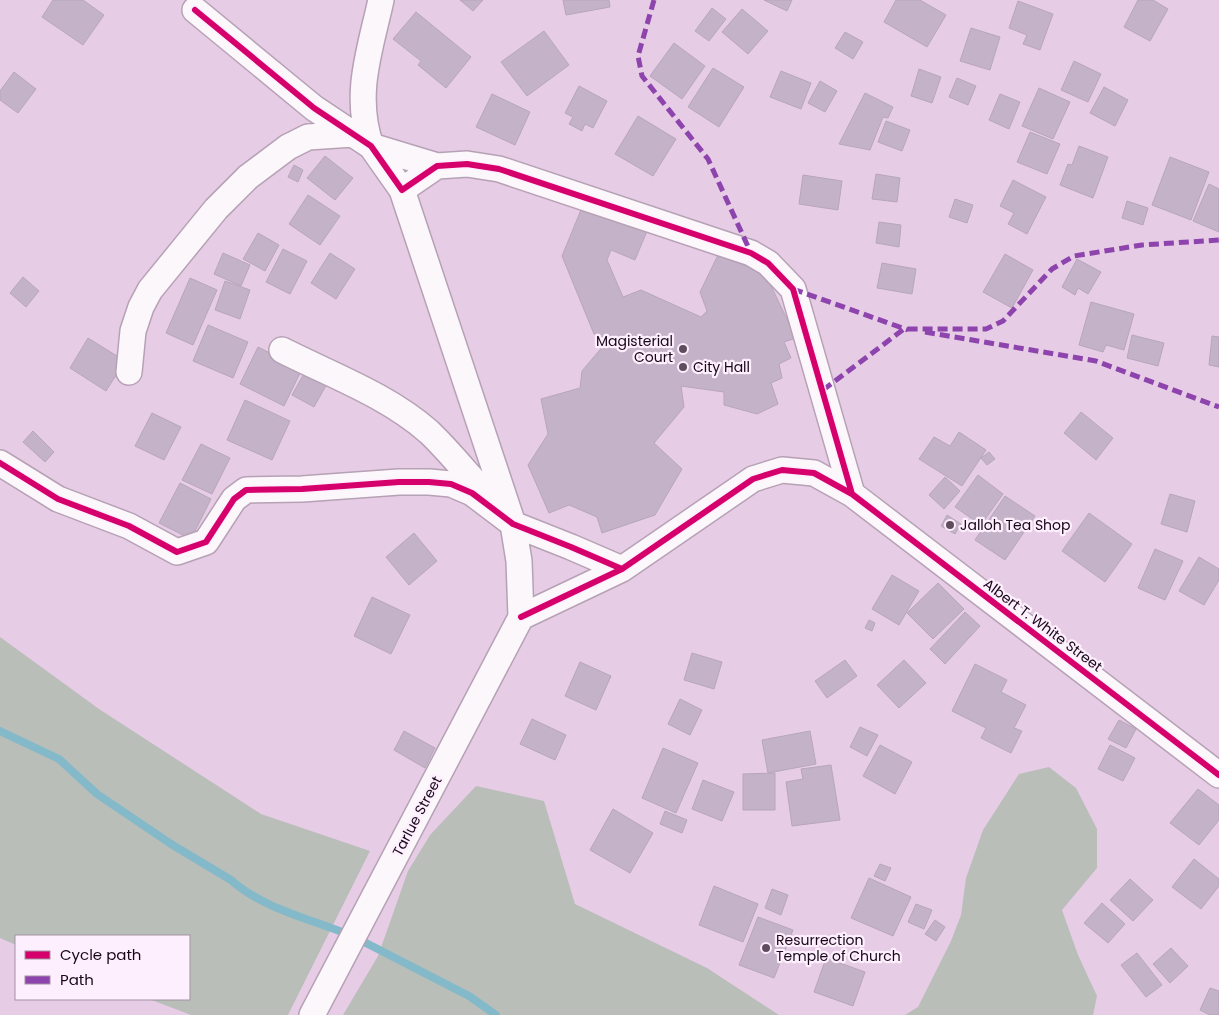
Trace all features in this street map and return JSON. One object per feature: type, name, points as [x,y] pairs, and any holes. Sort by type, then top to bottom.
[{"type":"street","points":[[380,0],[363,82],[362,140],[402,190],[513,524],[519,560],[521,617]]},
{"type":"street","points":[[195,10],[314,108],[362,140],[437,166],[467,164],[499,169],[751,252],[768,264],[793,289],[852,494]]},
{"type":"street","points":[[129,372],[132,331],[140,307],[150,290],[216,209],[248,177],[288,147],[308,138],[362,140]]},
{"type":"street","points":[[402,190],[437,166]]},
{"type":"street","points":[[282,350],[366,390],[429,432],[513,524]]},
{"type":"street","points":[[0,463],[58,499],[129,526],[178,552],[206,542],[234,499],[246,490],[302,489],[399,482],[450,484],[472,493],[513,524],[622,569]]},
{"type":"street","name":"Albert T. White Street","points":[[521,617],[622,569],[753,478],[772,472],[790,470],[814,473],[852,494],[1219,775]]},
{"type":"street","name":"Tarlue Street","points":[[312,1015],[521,617]]},
{"type":"shaded area","points":[[0,637],[99,709],[261,814],[370,851],[288,1015],[191,1015],[152,1000],[190,1000],[190,935],[15,935],[15,945],[0,938]]},
{"type":"shaded area","points":[[1049,767],[1076,788],[1097,829],[1097,868],[1062,910],[1078,955],[1097,996],[1093,1015],[905,1015],[918,1007],[951,941],[961,915],[966,878],[983,830],[1019,774]]},
{"type":"shaded area","points":[[476,786],[544,801],[575,904],[707,968],[779,1015],[343,1015],[378,956],[408,871],[430,835]]},
{"type":"building","points":[[53,0],[83,0],[104,15],[83,45],[42,17]]},
{"type":"building","points":[[460,0],[483,0],[473,11]]},
{"type":"building","points":[[563,0],[609,0],[610,7],[566,15]]},
{"type":"building","points":[[764,0],[792,0],[787,11]]},
{"type":"building","points":[[896,0],[920,0],[946,15],[927,47],[884,22]]},
{"type":"building","points":[[1138,0],[1153,0],[1168,9],[1150,41],[1124,27]]},
{"type":"building","points":[[1018,1],[1053,14],[1040,50],[1023,44],[1027,35],[1009,28]]},
{"type":"building","points":[[712,8],[726,19],[709,41],[695,31]]},
{"type":"building","points":[[742,9],[768,31],[748,54],[722,32]]},
{"type":"building","points":[[416,12],[471,57],[446,88],[418,65],[421,61],[393,39]]},
{"type":"building","points":[[971,28],[1000,37],[990,70],[960,61]]},
{"type":"building","points":[[544,31],[569,65],[527,96],[501,62]]},
{"type":"building","points":[[845,32],[863,42],[853,59],[835,48]]},
{"type":"building","points":[[674,43],[705,66],[682,99],[650,76]]},
{"type":"building","points":[[1074,61],[1101,74],[1088,102],[1061,90]]},
{"type":"building","points":[[713,68],[744,87],[719,127],[688,107]]},
{"type":"building","points":[[919,69],[941,77],[932,103],[911,96]]},
{"type":"building","points":[[781,71],[811,83],[801,109],[770,97]]},
{"type":"building","points":[[14,72],[36,89],[18,113],[0,100],[0,91]]},
{"type":"building","points":[[957,78],[976,86],[968,105],[949,97]]},
{"type":"building","points":[[820,81],[837,91],[825,112],[808,103]]},
{"type":"building","points":[[579,86],[607,101],[593,128],[585,124],[582,131],[569,124],[573,117],[565,113]]},
{"type":"building","points":[[1104,87],[1128,100],[1115,126],[1090,113]]},
{"type":"building","points":[[1039,88],[1070,102],[1053,139],[1022,126]]},
{"type":"building","points":[[865,93],[893,107],[888,118],[883,117],[870,150],[839,144]]},
{"type":"building","points":[[492,94],[530,112],[515,145],[476,127]]},
{"type":"building","points":[[1000,94],[1020,102],[1009,129],[989,120]]},
{"type":"building","points":[[638,116],[676,139],[653,176],[615,154]]},
{"type":"building","points":[[886,121],[910,130],[902,151],[878,142]]},
{"type":"building","points":[[1030,132],[1060,144],[1047,174],[1017,162]]},
{"type":"building","points":[[1079,146],[1108,157],[1093,198],[1060,185],[1068,164],[1072,165]]},
{"type":"building","points":[[325,156],[353,178],[335,200],[307,178]]},
{"type":"building","points":[[1170,157],[1209,172],[1191,220],[1152,205]]},
{"type":"building","points":[[294,165],[303,170],[298,182],[288,177]]},
{"type":"building","points":[[876,174],[900,178],[897,202],[872,199]]},
{"type":"building","points":[[803,175],[842,181],[838,210],[799,204]]},
{"type":"building","points":[[1013,180],[1046,197],[1027,234],[1008,224],[1014,213],[1000,206]]},
{"type":"building","points":[[1209,184],[1219,189],[1219,232],[1193,221]]},
{"type":"building","points":[[308,195],[340,216],[320,245],[289,224]]},
{"type":"building","points":[[955,199],[973,205],[967,223],[949,217]]},
{"type":"building","points":[[1127,201],[1148,208],[1143,225],[1122,218]]},
{"type":"building","name":"City Hall","points":[[583,205],[647,231],[635,260],[611,250],[607,260],[623,297],[641,290],[701,317],[707,311],[700,292],[718,255],[749,267],[762,267],[796,338],[784,342],[791,358],[779,364],[782,378],[771,383],[778,404],[757,414],[724,405],[724,392],[681,386],[684,407],[654,443],[682,469],[655,515],[602,533],[597,517],[569,505],[549,513],[528,465],[548,434],[541,399],[580,388],[582,371],[609,339],[594,334],[562,256]]},
{"type":"building","points":[[879,222],[901,225],[899,247],[876,243]]},
{"type":"building","points":[[258,233],[279,245],[265,271],[243,259]]},
{"type":"building","points":[[283,249],[307,261],[290,294],[266,282]]},
{"type":"building","points":[[223,253],[250,265],[241,286],[214,274]]},
{"type":"building","points":[[330,253],[355,269],[336,299],[311,283]]},
{"type":"building","points":[[1005,254],[1033,270],[1012,308],[983,292]]},
{"type":"building","points":[[1077,259],[1101,272],[1088,294],[1078,288],[1075,295],[1062,287]]},
{"type":"building","points":[[882,263],[916,269],[912,294],[877,288]]},
{"type":"building","points":[[23,277],[39,291],[26,307],[10,293]]},
{"type":"building","points":[[190,278],[217,290],[193,345],[166,333]]},
{"type":"building","points":[[225,281],[250,290],[240,319],[215,310]]},
{"type":"building","points":[[1091,302],[1134,314],[1124,350],[1106,345],[1103,352],[1079,345]]},
{"type":"building","points":[[208,325],[248,342],[233,378],[193,361]]},
{"type":"building","points":[[1132,335],[1164,343],[1158,366],[1127,358]]},
{"type":"building","points":[[1212,336],[1219,337],[1219,367],[1209,365]]},
{"type":"building","points":[[88,338],[125,361],[106,391],[70,368]]},
{"type":"building","points":[[258,347],[302,369],[284,406],[240,384]]},
{"type":"building","points":[[306,370],[328,382],[314,407],[292,395]]},
{"type":"building","points":[[245,400],[290,421],[272,460],[227,440]]},
{"type":"building","points":[[1081,412],[1113,438],[1096,460],[1064,433]]},
{"type":"building","points":[[152,413],[181,427],[164,460],[135,446]]},
{"type":"building","points":[[33,431],[54,452],[45,462],[23,442]]},
{"type":"building","points":[[959,432],[986,450],[962,486],[919,459],[934,437],[950,446]]},
{"type":"building","points":[[201,444],[230,458],[212,494],[182,480]]},
{"type":"building","points":[[989,452],[995,459],[987,465],[981,458]]},
{"type":"building","points":[[978,475],[1003,494],[981,525],[955,507]]},
{"type":"building","points":[[945,477],[960,491],[944,509],[929,495]]},
{"type":"building","points":[[180,483],[211,499],[191,539],[159,523]]},
{"type":"building","points":[[1170,494],[1195,501],[1187,532],[1161,524]]},
{"type":"building","points":[[1005,496],[1035,516],[1005,560],[975,540]]},
{"type":"building","points":[[1089,513],[1132,544],[1105,582],[1062,551]]},
{"type":"building","points":[[947,515],[961,524],[955,534],[941,526]]},
{"type":"building","points":[[414,533],[437,561],[409,585],[386,557]]},
{"type":"building","points":[[1155,549],[1183,561],[1165,600],[1138,588]]},
{"type":"building","points":[[1199,557],[1219,569],[1219,580],[1204,605],[1179,591]]},
{"type":"building","points":[[892,575],[919,591],[899,625],[872,609]]},
{"type":"building","points":[[938,583],[964,609],[933,639],[907,613]]},
{"type":"building","points":[[372,597],[410,615],[391,654],[354,636]]},
{"type":"building","points":[[965,612],[980,626],[945,664],[930,649]]},
{"type":"building","points":[[869,620],[875,623],[872,631],[865,628]]},
{"type":"building","points":[[692,653],[722,662],[714,689],[684,680]]},
{"type":"building","points":[[845,660],[857,676],[827,698],[815,681]]},
{"type":"building","points":[[904,660],[926,683],[899,708],[877,685]]},
{"type":"building","points":[[580,662],[611,676],[596,710],[565,696]]},
{"type":"building","points":[[975,664],[1007,680],[1001,692],[1026,705],[1014,728],[1022,731],[1011,753],[981,738],[986,728],[952,711]]},
{"type":"building","points":[[680,699],[702,710],[690,735],[668,724]]},
{"type":"building","points":[[532,719],[566,735],[555,760],[520,744]]},
{"type":"building","points":[[1119,720],[1136,729],[1126,748],[1108,739]]},
{"type":"building","points":[[860,727],[878,735],[867,756],[850,747]]},
{"type":"building","points":[[404,731],[435,748],[425,768],[394,750]]},
{"type":"building","points":[[810,731],[816,764],[768,773],[762,740]]},
{"type":"building","points":[[880,745],[912,762],[895,794],[863,776]]},
{"type":"building","points":[[1110,745],[1135,758],[1123,781],[1098,769]]},
{"type":"building","points":[[663,748],[698,763],[676,813],[642,798]]},
{"type":"building","points":[[831,765],[840,820],[792,826],[786,782],[803,779],[801,769]]},
{"type":"building","points":[[775,773],[775,810],[743,810],[743,774]]},
{"type":"building","points":[[703,780],[734,792],[722,821],[692,809]]},
{"type":"building","points":[[1198,789],[1219,805],[1219,820],[1199,845],[1170,823]]},
{"type":"building","points":[[613,809],[653,833],[630,873],[590,850]]},
{"type":"building","points":[[665,811],[687,820],[682,833],[660,824]]},
{"type":"building","points":[[1194,859],[1219,879],[1219,886],[1201,909],[1172,887]]},
{"type":"building","points":[[880,864],[891,868],[885,881],[874,876]]},
{"type":"building","points":[[869,878],[911,897],[893,936],[851,918]]},
{"type":"building","points":[[1130,879],[1153,900],[1133,921],[1110,900]]},
{"type":"building","points":[[714,886],[758,904],[743,942],[699,925]]},
{"type":"building","points":[[772,889],[788,895],[781,915],[765,908]]},
{"type":"building","points":[[1102,903],[1125,924],[1108,943],[1084,923]]},
{"type":"building","points":[[916,904],[932,910],[924,929],[908,922]]},
{"type":"building","name":"Resurrection Temple of Church","points":[[758,917],[793,930],[774,978],[739,965]]},
{"type":"building","points":[[935,920],[945,927],[936,941],[925,934]]},
{"type":"building","points":[[1171,948],[1188,966],[1170,983],[1153,964]]},
{"type":"building","points":[[1137,953],[1162,985],[1146,997],[1121,965]]},
{"type":"building","points":[[826,958],[865,972],[853,1006],[814,992]]},
{"type":"building","points":[[1210,988],[1219,991],[1219,1015],[1210,1015],[1200,1010]]},
{"type":"waterway","points":[[0,731],[59,759],[97,794],[256,898],[284,911],[342,932]]},
{"type":"waterway","points":[[366,943],[469,996],[496,1015]]},
{"type":"marked path","points":[[654,0],[638,56],[642,76],[708,159],[751,253]]},
{"type":"marked path","points":[[823,390],[904,329],[986,329],[1003,321],[1052,269],[1074,256],[1142,245],[1219,240]]},
{"type":"marked path","points":[[793,289],[908,330]]},
{"type":"marked path","points":[[925,332],[1096,361],[1219,407]]},
{"type":"cycle path","points":[[195,10],[314,108],[371,146],[402,190],[437,166],[467,164],[499,169],[751,253],[768,263],[793,289],[852,494]]},
{"type":"cycle path","points":[[0,463],[58,499],[129,526],[177,552],[206,542],[234,499],[246,490],[429,482],[451,484],[472,493],[513,524],[622,569]]},
{"type":"cycle path","points":[[521,617],[622,569],[753,479],[782,470],[814,473],[852,494],[1219,775]]},
{"type":"place","name":"Magisterial Court","points":[[683,349]]},
{"type":"place","name":"City Hall","points":[[683,367]]},
{"type":"place","name":"Jalloh Tea Shop","points":[[950,525]]},
{"type":"place","name":"Resurrection Temple of Church","points":[[766,948]]}]
